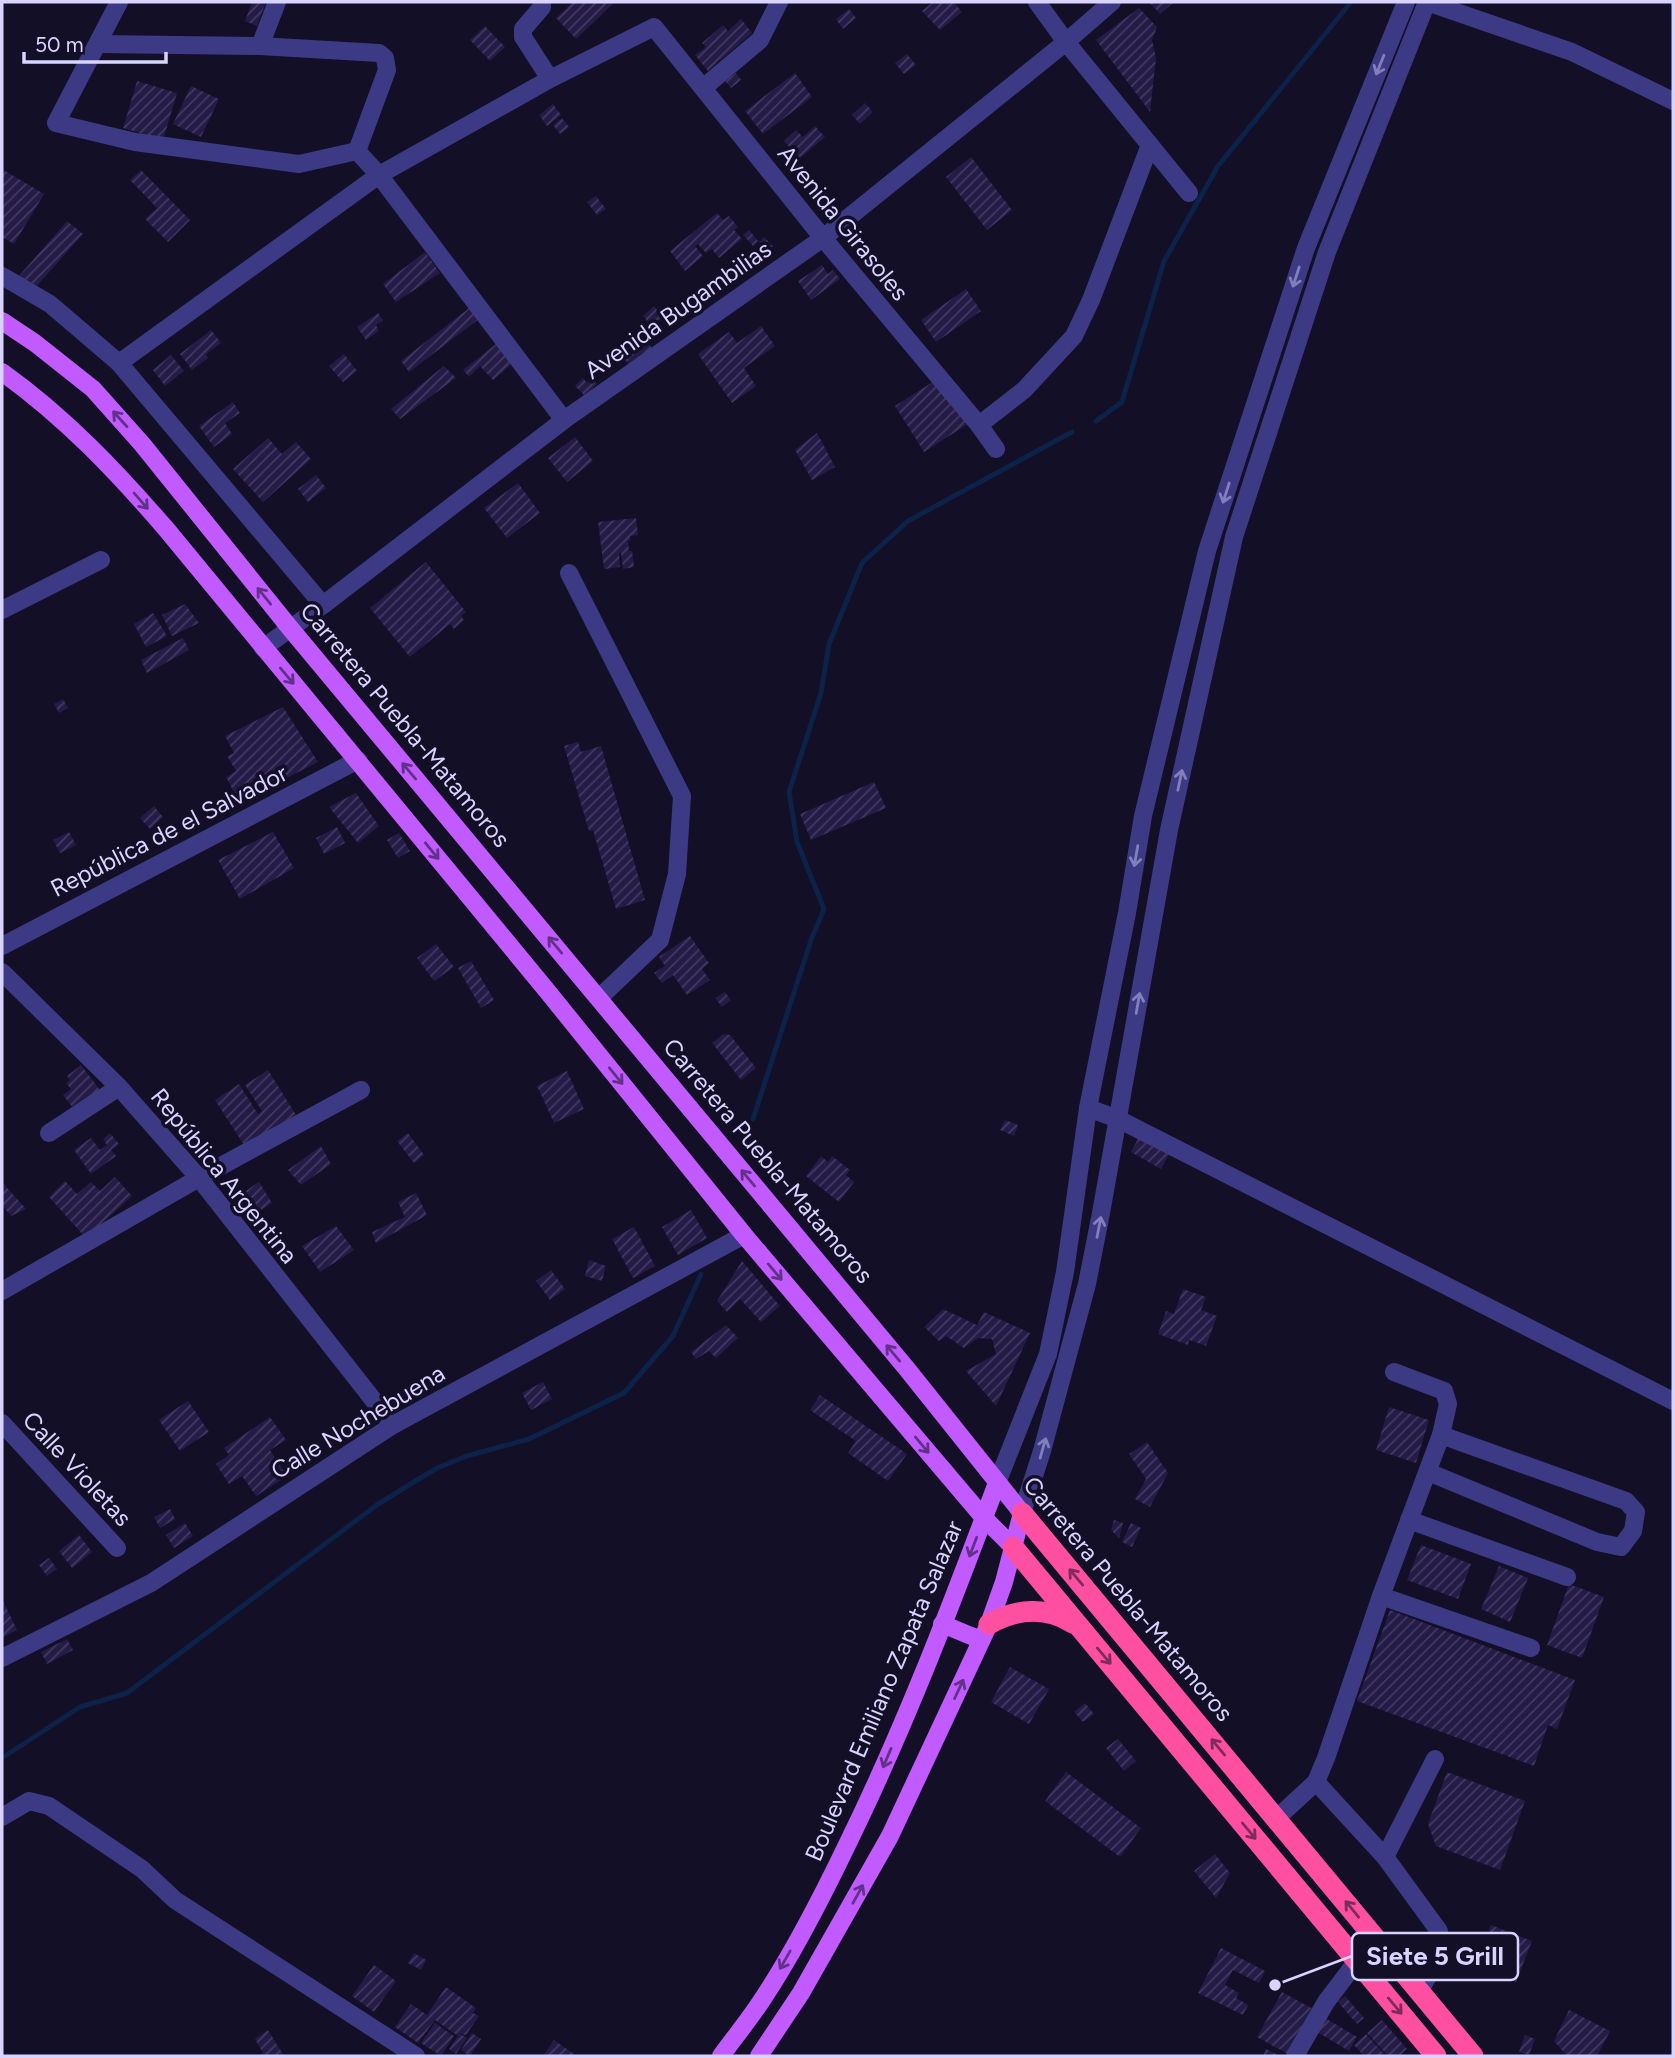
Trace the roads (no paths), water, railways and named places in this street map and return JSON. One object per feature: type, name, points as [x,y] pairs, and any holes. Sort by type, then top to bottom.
[{"type":"highway","name":"Carretera Puebla-Matamoros","points":[[1022,1513],[1474,2056]]},
{"type":"highway","points":[[1013,1548],[1436,2056]]},
{"type":"highway","points":[[985,1632],[1009,1614],[1032,1611],[1057,1615],[1079,1627]]},
{"type":"main road","name":"Carretera Puebla-Matamoros","points":[[2,321],[35,343],[93,389],[142,444],[290,628],[907,1369],[1022,1513]]},
{"type":"main road","points":[[2,372],[44,403],[115,470],[167,530],[358,760],[744,1235],[984,1518],[1013,1548]]},
{"type":"main road","name":"Boulevard Emiliano Zapata Salazar","points":[[721,2056],[762,2000],[828,1884],[870,1798],[997,1483]]},
{"type":"main road","points":[[759,2056],[801,1993],[890,1836],[985,1632],[1004,1582],[1022,1513]]},
{"type":"main road","points":[[942,1625],[985,1632]]},
{"type":"street","points":[[119,2],[56,123],[135,142],[299,164],[357,151]]},
{"type":"street","points":[[260,46],[277,2]]},
{"type":"street","points":[[119,363],[379,175],[550,79],[523,37],[523,29],[542,7],[542,2]]},
{"type":"street","points":[[703,88],[760,40],[779,2]]},
{"type":"street","points":[[1037,2],[1066,42],[1189,193]]},
{"type":"street","name":"Avenida Bugambilias","points":[[263,648],[564,420],[822,238],[1112,2]]},
{"type":"street","points":[[997,1483],[1048,1354],[1065,1272],[1088,1108],[1143,816],[1207,551],[1306,248],[1406,2]]},
{"type":"street","points":[[1022,1513],[1054,1408],[1087,1284],[1169,830],[1234,537],[1327,253],[1427,2],[1572,51],[1673,101]]},
{"type":"street","name":"Avenida Girasoles","points":[[550,79],[654,27],[822,238],[979,425],[996,449]]},
{"type":"street","points":[[99,44],[260,46],[379,53],[385,58],[387,70],[357,151]]},
{"type":"street","points":[[979,425],[1024,390],[1074,336],[1091,300],[1150,145]]},
{"type":"street","points":[[357,151],[379,175],[564,420]]},
{"type":"street","points":[[2,276],[50,304],[119,363],[323,605]]},
{"type":"street","points":[[2,610],[101,560]]},
{"type":"street","points":[[569,573],[681,796],[677,874],[660,940],[598,998]]},
{"type":"street","name":"República de el Salvador","points":[[2,946],[358,760]]},
{"type":"street","name":"República Argentina","points":[[2,972],[119,1087],[199,1178],[393,1425]]},
{"type":"street","points":[[50,1133],[119,1087]]},
{"type":"street","points":[[2,1291],[199,1178],[362,1090]]},
{"type":"street","points":[[1088,1108],[1118,1119],[1673,1401]]},
{"type":"street","name":"Calle Nochebuena","points":[[2,1658],[151,1583],[393,1425],[744,1235]]},
{"type":"street","points":[[1278,1818],[1317,1782],[1381,1596],[1441,1435],[1448,1404],[1444,1391],[1394,1372]]},
{"type":"street","points":[[1029,1401],[1054,1408]]},
{"type":"street","name":"Calle Violetas","points":[[2,1423],[117,1548]]},
{"type":"street","points":[[1428,1472],[1597,1542],[1621,1547],[1633,1531],[1636,1512],[1626,1501],[1441,1435]]},
{"type":"street","points":[[1409,1520],[1567,1577]]},
{"type":"street","points":[[1381,1596],[1531,1648]]},
{"type":"street","points":[[1385,1857],[1435,1759]]},
{"type":"street","points":[[1317,1782],[1385,1857],[1439,1931],[1439,1958],[1419,1991]]},
{"type":"street","points":[[2,1817],[29,1801],[49,1806],[142,1869],[176,1900],[416,2056]]},
{"type":"street","points":[[1295,2056],[1326,2002],[1357,1961]]},
{"type":"waterway","points":[[1096,421],[1122,402],[1164,261],[1218,166],[1351,2]]},
{"type":"waterway","points":[[753,1119],[811,940],[824,909],[797,842],[789,792],[821,693],[829,644],[862,563],[908,521],[1072,432]]},
{"type":"waterway","points":[[2,1758],[80,1707],[127,1693],[378,1504],[437,1468],[467,1456],[529,1439],[624,1393],[673,1336],[701,1274]]},
{"type":"place","name":"Siete 5 Grill","points":[[1275,1985]]}]
